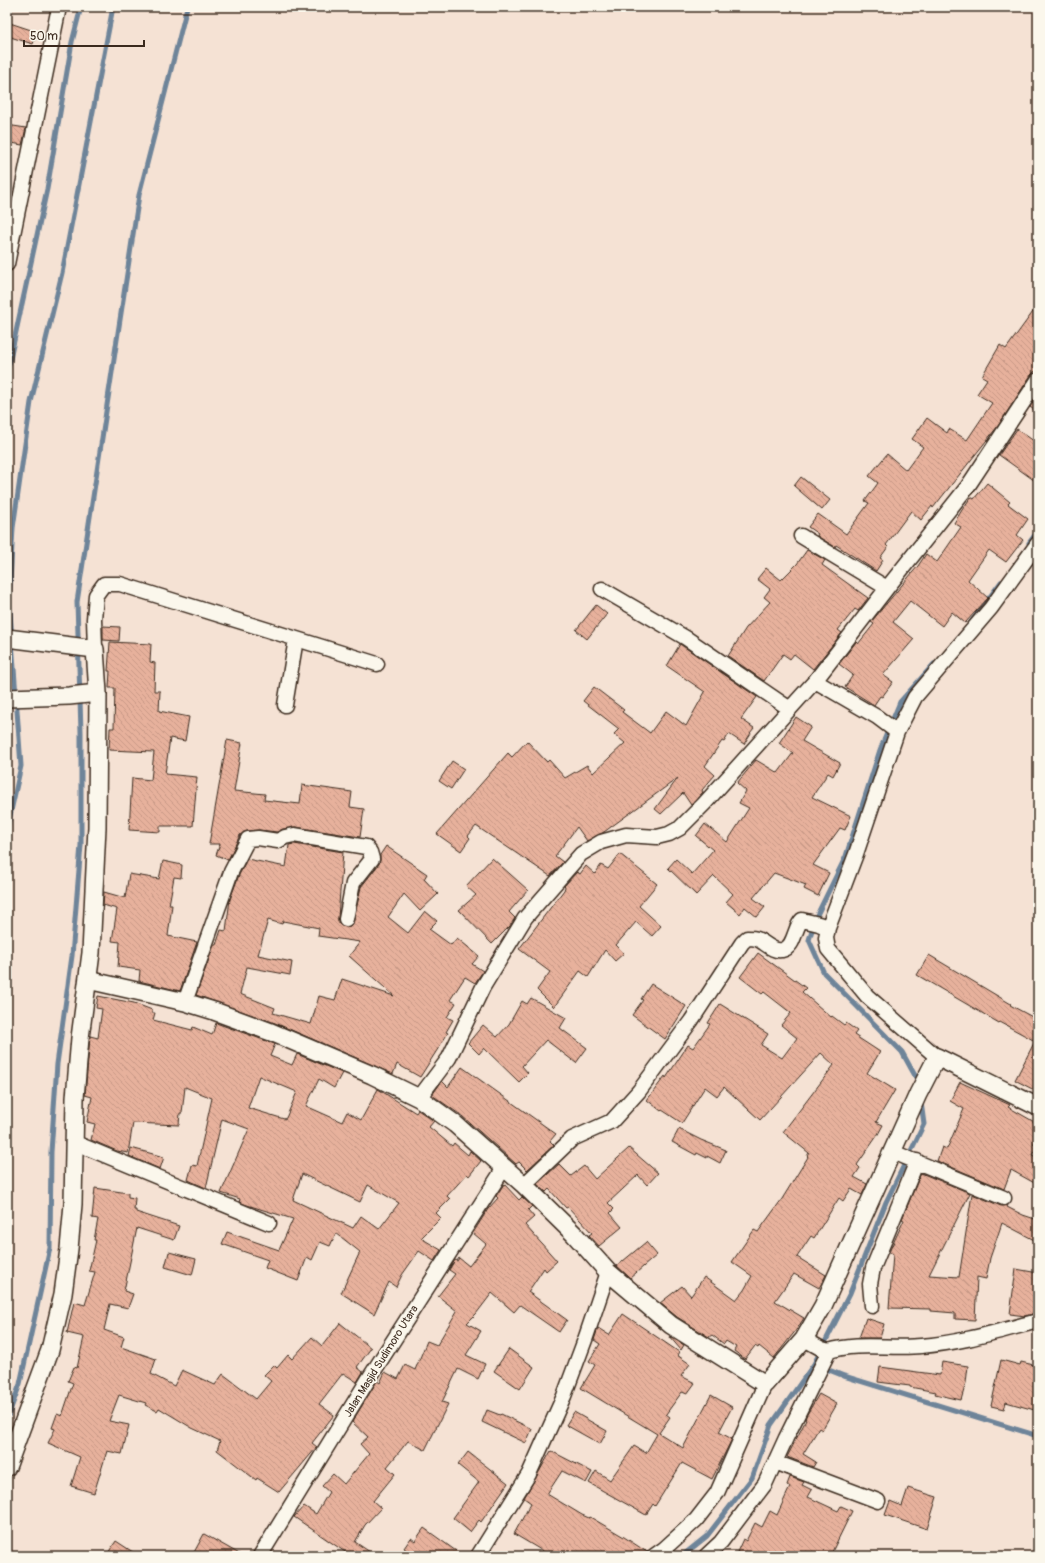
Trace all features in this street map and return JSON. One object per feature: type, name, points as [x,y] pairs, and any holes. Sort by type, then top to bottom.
[{"type":"street","points":[[7,264],[59,7]]},
{"type":"street","points":[[419,1098],[449,1058],[483,987],[525,918],[582,854],[601,842],[626,835],[657,837],[669,834],[680,828],[704,804],[815,681],[968,486],[1038,380]]},
{"type":"street","points":[[801,536],[887,588]]},
{"type":"street","points":[[1038,543],[991,608],[915,697],[894,729],[856,854],[824,926],[828,949],[868,996],[934,1063],[1038,1107]]},
{"type":"street","points":[[7,1467],[50,1350],[63,1294],[73,1204],[73,1142],[79,1045],[91,953],[97,828],[89,648],[96,595],[104,584],[120,584],[377,664]]},
{"type":"street","points":[[602,589],[686,638],[790,709]]},
{"type":"street","points":[[7,638],[89,648]]},
{"type":"street","points":[[285,705],[296,639]]},
{"type":"street","points":[[815,681],[877,717],[894,729]]},
{"type":"street","points":[[7,698],[92,694]]},
{"type":"street","points":[[185,1002],[231,872],[248,839],[258,838],[278,841],[285,837],[294,835],[366,847],[370,852],[372,859],[353,883],[346,918]]},
{"type":"street","points":[[524,1185],[572,1139],[612,1121],[639,1091],[691,1021],[742,943],[747,938],[756,938],[775,950],[781,951],[785,949],[794,938],[800,922],[805,920],[824,926]]},
{"type":"street","points":[[88,980],[185,1002],[214,1011],[271,1032],[372,1075],[419,1098],[455,1124],[524,1185],[574,1234],[608,1272],[671,1325],[765,1384]]},
{"type":"street","points":[[872,1306],[870,1284],[872,1268],[907,1157],[918,1094],[934,1063]]},
{"type":"street","points":[[73,1142],[269,1223]]},
{"type":"street","points":[[907,1157],[1004,1198]]},
{"type":"street","points":[[706,1556],[721,1542],[765,1484],[786,1438],[821,1370],[819,1347],[832,1285],[907,1157]]},
{"type":"street","name":"Jalan Masjid Sudimoro Utara","points":[[260,1556],[368,1380],[504,1168]]},
{"type":"street","points":[[478,1556],[529,1474],[564,1396],[608,1272]]},
{"type":"street","points":[[654,1556],[696,1520],[717,1493],[765,1384],[819,1347],[836,1349],[865,1347],[920,1347],[962,1341],[1038,1321]]},
{"type":"street","points":[[775,1462],[878,1501]]},
{"type":"building","points":[[7,22],[37,32],[33,44],[7,36]]},
{"type":"building","points":[[7,125],[26,128],[22,145],[7,142]]},
{"type":"building","points":[[1038,305],[1038,368],[1031,375],[998,426],[933,508],[932,506],[921,520],[911,511],[886,545],[888,547],[880,558],[883,560],[876,571],[836,545],[835,547],[817,536],[818,534],[808,527],[818,514],[846,534],[869,503],[865,501],[878,483],[869,476],[887,454],[906,470],[923,447],[912,439],[927,418],[947,433],[949,429],[967,440],[992,403],[977,394],[987,379],[982,376],[1000,345],[1006,349]]},
{"type":"building","points":[[1038,395],[1038,413],[1030,407]]},
{"type":"building","points":[[1017,429],[1038,444],[1038,483],[999,455]]},
{"type":"building","points":[[801,477],[830,500],[822,510],[794,486]]},
{"type":"building","points":[[987,483],[1010,502],[1008,504],[1028,519],[1017,535],[1023,540],[1006,562],[989,550],[968,580],[988,598],[965,623],[952,612],[942,626],[910,601],[893,622],[914,639],[883,675],[893,682],[874,705],[845,687],[853,675],[839,664],[856,642],[858,644],[874,624],[871,622],[918,566],[926,554],[937,562],[961,527],[954,523],[962,510],[971,497],[974,499]]},
{"type":"building","points":[[807,550],[825,560],[822,565],[868,598],[858,611],[855,609],[838,630],[842,633],[813,669],[794,654],[790,659],[783,654],[764,681],[728,656],[746,628],[770,602],[764,597],[770,589],[757,579],[766,568],[781,580],[797,564]]},
{"type":"building","points":[[596,605],[607,614],[587,639],[576,630]]},
{"type":"building","points":[[103,626],[120,627],[119,641],[103,640]]},
{"type":"building","points":[[110,642],[151,644],[150,662],[155,663],[154,691],[160,691],[159,711],[189,717],[185,741],[170,738],[165,774],[197,777],[193,826],[160,826],[160,832],[129,830],[132,778],[151,780],[154,752],[109,750],[110,728],[114,728],[115,688],[109,688],[110,671],[108,671]]},
{"type":"building","points":[[680,644],[757,697],[741,719],[754,728],[751,733],[744,744],[729,734],[724,742],[722,741],[705,766],[715,775],[702,790],[703,792],[691,805],[683,793],[661,814],[655,809],[678,778],[604,832],[587,841],[577,827],[555,856],[563,862],[550,876],[476,826],[468,836],[470,838],[461,851],[437,834],[508,753],[512,757],[527,741],[547,762],[549,760],[565,778],[587,765],[593,773],[625,743],[614,734],[619,729],[583,701],[594,687],[624,710],[622,712],[650,733],[666,711],[686,726],[705,692],[667,666]]},
{"type":"building","points":[[796,717],[811,727],[802,741],[840,763],[833,776],[828,773],[812,797],[851,816],[845,830],[840,828],[813,865],[829,873],[818,896],[804,889],[806,885],[774,873],[753,898],[765,907],[757,917],[745,907],[740,914],[726,902],[733,894],[714,876],[696,895],[668,868],[676,859],[692,874],[713,850],[696,836],[705,824],[727,842],[749,808],[739,803],[746,791],[737,783],[756,760],[778,773],[793,753],[779,743]]},
{"type":"building","points":[[227,740],[242,743],[234,791],[265,794],[264,800],[300,804],[302,785],[352,792],[350,807],[364,809],[360,837],[295,827],[283,829],[277,832],[259,830],[247,831],[240,835],[228,860],[216,855],[220,844],[209,844]]},
{"type":"building","points":[[452,761],[464,769],[451,789],[439,781]]},
{"type":"building","points":[[294,844],[343,852],[338,922],[341,926],[348,927],[353,924],[361,887],[379,864],[380,855],[386,846],[427,874],[424,879],[438,894],[420,911],[404,894],[388,917],[408,933],[425,911],[437,921],[429,929],[451,945],[457,938],[479,956],[472,964],[483,971],[475,983],[465,977],[450,1000],[456,1003],[447,1017],[453,1020],[446,1032],[448,1033],[420,1077],[397,1064],[393,1074],[275,1023],[196,995],[221,930],[226,931],[230,899],[247,859],[286,867],[289,845]],"holes":[[[268,920],[282,924],[283,921],[319,928],[318,936],[360,942],[349,956],[394,996],[342,979],[335,1000],[319,996],[311,1024],[273,1013],[275,1008],[240,994],[247,967],[290,975],[292,962],[258,955]]]},
{"type":"building","points":[[620,854],[657,884],[639,906],[661,926],[652,936],[636,922],[616,945],[624,953],[615,961],[605,950],[588,977],[580,971],[554,1007],[537,990],[550,972],[519,949],[564,890],[564,886],[577,872],[580,874],[586,866],[595,874],[601,865],[608,869]]},
{"type":"building","points":[[492,858],[528,890],[509,912],[515,918],[510,926],[492,944],[459,910],[476,895],[466,886]]},
{"type":"building","points":[[163,861],[182,865],[181,878],[174,877],[169,905],[172,905],[168,936],[197,942],[180,991],[139,981],[140,970],[118,967],[120,942],[112,941],[117,909],[103,905],[104,892],[125,898],[129,874],[159,879]]},
{"type":"building","points":[[758,953],[806,988],[802,992],[831,1017],[832,1016],[844,1025],[846,1023],[857,1031],[854,1035],[880,1052],[867,1073],[895,1090],[876,1122],[883,1125],[857,1165],[860,1168],[854,1177],[867,1184],[862,1195],[851,1189],[843,1201],[839,1198],[814,1238],[811,1236],[797,1257],[826,1275],[819,1288],[794,1274],[775,1301],[804,1318],[774,1358],[759,1346],[758,1348],[755,1346],[745,1359],[734,1351],[736,1347],[726,1341],[724,1344],[712,1335],[709,1337],[677,1317],[660,1303],[682,1286],[691,1296],[704,1277],[736,1300],[744,1290],[752,1276],[732,1262],[754,1230],[758,1232],[782,1199],[809,1153],[783,1132],[834,1065],[821,1053],[760,1120],[724,1087],[717,1096],[705,1087],[682,1123],[662,1110],[661,1111],[647,1100],[665,1076],[666,1078],[688,1045],[693,1048],[710,1024],[708,1023],[720,1004],[768,1034],[761,1045],[782,1058],[797,1038],[781,1025],[791,1013],[764,992],[762,994],[740,977]]},
{"type":"building","points":[[929,955],[1011,1004],[1010,1005],[1038,1020],[1038,1092],[1015,1080],[1035,1041],[1000,1022],[999,1023],[917,975]]},
{"type":"building","points":[[651,984],[686,1006],[665,1039],[632,1015],[643,1000],[641,999]]},
{"type":"building","points":[[98,996],[134,1003],[152,1010],[152,1013],[155,1013],[153,1020],[192,1030],[193,1027],[212,1035],[216,1023],[275,1044],[270,1056],[292,1065],[297,1054],[342,1073],[334,1088],[319,1079],[306,1106],[342,1122],[347,1112],[361,1120],[378,1089],[416,1113],[418,1110],[434,1121],[429,1127],[452,1146],[454,1143],[468,1155],[470,1151],[481,1161],[469,1176],[467,1174],[447,1196],[450,1199],[436,1213],[441,1218],[421,1238],[441,1250],[434,1261],[419,1251],[402,1275],[396,1287],[389,1282],[374,1314],[341,1293],[360,1252],[336,1233],[330,1246],[320,1242],[312,1260],[307,1257],[298,1281],[265,1268],[268,1260],[222,1244],[227,1232],[279,1250],[293,1219],[247,1205],[239,1202],[240,1199],[221,1193],[249,1129],[222,1119],[206,1188],[188,1180],[192,1165],[197,1166],[212,1098],[185,1087],[179,1125],[133,1123],[128,1153],[117,1151],[91,1140],[95,1124],[87,1122],[92,1097],[85,1095],[90,1036],[98,1038],[102,1009],[96,1008]],"holes":[[[259,1076],[297,1092],[286,1118],[284,1119],[248,1108]],[[302,1174],[360,1202],[368,1185],[399,1203],[379,1229],[361,1216],[353,1228],[293,1200]]]},
{"type":"building","points":[[531,998],[566,1018],[560,1028],[587,1048],[576,1063],[546,1040],[522,1066],[528,1073],[519,1082],[484,1048],[479,1054],[468,1043],[483,1025],[497,1037],[509,1024],[522,1001],[527,1004]]},
{"type":"building","points":[[462,1067],[556,1134],[550,1141],[554,1145],[527,1170],[519,1162],[516,1164],[462,1116],[432,1095],[442,1081],[448,1087]]},
{"type":"building","points":[[960,1082],[1010,1105],[1008,1107],[1038,1124],[1038,1136],[1033,1144],[1037,1146],[1032,1155],[1038,1158],[1038,1185],[1011,1170],[1004,1189],[937,1161],[942,1147],[947,1149],[964,1109],[950,1101]]},
{"type":"building","points":[[679,1129],[726,1150],[720,1163],[707,1156],[707,1158],[697,1153],[696,1155],[672,1142]]},
{"type":"building","points":[[131,1148],[164,1157],[160,1169],[129,1156]]},
{"type":"building","points":[[629,1148],[658,1173],[647,1185],[638,1175],[608,1203],[614,1209],[610,1213],[622,1227],[599,1246],[589,1235],[592,1233],[568,1207],[566,1208],[549,1189],[546,1192],[537,1184],[559,1164],[571,1176],[584,1166],[595,1179]]},
{"type":"building","points":[[921,1173],[970,1193],[929,1275],[959,1277],[972,1194],[1001,1206],[1008,1205],[1007,1207],[1038,1220],[1038,1242],[1002,1223],[990,1258],[986,1279],[977,1277],[975,1320],[955,1319],[955,1313],[931,1311],[931,1309],[889,1308],[893,1254],[889,1252],[904,1220],[902,1219]]},
{"type":"building","points":[[504,1184],[519,1200],[522,1197],[532,1206],[528,1210],[534,1217],[525,1225],[557,1261],[546,1271],[544,1268],[528,1292],[567,1320],[559,1332],[520,1305],[514,1312],[492,1293],[467,1323],[481,1331],[466,1355],[485,1364],[478,1379],[458,1369],[442,1402],[448,1404],[425,1450],[408,1441],[387,1467],[395,1474],[373,1501],[381,1508],[365,1525],[355,1542],[376,1556],[351,1556],[294,1517],[304,1506],[316,1514],[329,1492],[322,1486],[333,1474],[344,1484],[369,1454],[360,1444],[368,1437],[352,1422],[377,1381],[380,1383],[385,1372],[398,1379],[405,1365],[415,1370],[427,1341],[437,1345],[457,1311],[438,1296],[455,1274],[449,1270],[455,1260],[457,1261],[459,1258],[469,1266],[486,1244],[473,1233],[488,1209],[498,1198],[496,1196]]},
{"type":"building","points":[[95,1188],[128,1193],[128,1197],[135,1198],[134,1210],[136,1210],[136,1212],[179,1226],[174,1240],[137,1228],[124,1291],[133,1294],[128,1308],[110,1304],[104,1330],[124,1337],[121,1347],[156,1359],[151,1374],[174,1386],[182,1370],[215,1385],[223,1374],[256,1399],[271,1381],[264,1375],[274,1365],[277,1368],[288,1355],[292,1359],[312,1337],[322,1346],[340,1323],[371,1348],[357,1367],[363,1372],[357,1382],[343,1373],[319,1404],[334,1415],[312,1443],[317,1447],[279,1492],[257,1478],[256,1480],[217,1450],[220,1441],[192,1428],[159,1408],[157,1411],[145,1405],[146,1403],[119,1395],[109,1421],[129,1425],[122,1454],[107,1451],[94,1493],[71,1486],[80,1457],[48,1443],[55,1429],[52,1428],[57,1414],[62,1416],[73,1383],[68,1381],[74,1367],[77,1368],[84,1337],[67,1333],[74,1302],[85,1305],[95,1272],[89,1271],[96,1240],[94,1240],[98,1219],[92,1218]]},
{"type":"building","points":[[646,1242],[657,1255],[630,1278],[617,1266]]},
{"type":"building","points":[[169,1252],[196,1259],[192,1275],[165,1267]]},
{"type":"building","points":[[1016,1269],[1038,1273],[1038,1287],[1036,1287],[1033,1314],[1025,1316],[1010,1314]]},
{"type":"building","points":[[623,1314],[679,1352],[677,1355],[690,1364],[681,1376],[695,1383],[687,1394],[682,1392],[666,1414],[670,1417],[659,1433],[683,1448],[711,1395],[732,1407],[719,1432],[732,1439],[712,1479],[682,1463],[655,1506],[653,1504],[646,1515],[589,1483],[596,1471],[610,1480],[634,1446],[646,1453],[657,1434],[581,1388],[595,1365],[589,1361],[600,1344],[594,1340],[598,1328],[609,1335]]},
{"type":"building","points":[[866,1318],[884,1324],[880,1338],[859,1338]]},
{"type":"building","points":[[669,1336],[684,1345],[681,1350]]},
{"type":"building","points":[[509,1349],[534,1367],[520,1389],[494,1371]]},
{"type":"building","points":[[1001,1360],[1020,1365],[1021,1362],[1038,1366],[1038,1411],[1006,1402],[1004,1409],[991,1406]]},
{"type":"building","points":[[942,1362],[968,1366],[966,1383],[961,1400],[910,1386],[878,1382],[880,1367],[940,1375]]},
{"type":"building","points":[[819,1394],[837,1404],[822,1430],[819,1428],[803,1454],[816,1462],[813,1467],[787,1457],[806,1420],[806,1416]]},
{"type":"building","points":[[487,1410],[500,1415],[501,1414],[532,1429],[526,1443],[482,1422]]},
{"type":"building","points":[[574,1412],[607,1431],[600,1444],[566,1425]]},
{"type":"building","points":[[551,1451],[592,1472],[586,1483],[562,1471],[547,1494],[582,1515],[589,1518],[590,1517],[624,1537],[647,1552],[646,1556],[551,1556],[514,1534],[531,1503],[524,1498]]},
{"type":"building","points":[[468,1452],[508,1483],[481,1522],[479,1520],[470,1532],[453,1518],[479,1482],[458,1465]]},
{"type":"building","points":[[790,1477],[804,1482],[802,1485],[812,1490],[808,1497],[838,1511],[841,1506],[852,1511],[830,1556],[746,1556],[737,1552],[743,1539],[746,1541],[755,1523],[762,1527],[770,1511],[777,1515],[790,1487],[787,1485]]},
{"type":"building","points":[[908,1488],[937,1497],[927,1529],[885,1515],[890,1501],[902,1506]]},
{"type":"building","points":[[424,1528],[463,1556],[415,1556],[404,1548],[411,1538],[415,1541]]},
{"type":"building","points":[[204,1534],[243,1556],[192,1556]]},
{"type":"building","points":[[116,1541],[139,1556],[106,1556]]},
{"type":"waterway","points":[[7,373],[47,189],[72,42],[81,7]]},
{"type":"waterway","points":[[7,829],[21,766],[9,599],[13,528],[31,402],[62,273],[113,7]]},
{"type":"waterway","points":[[7,1419],[20,1384],[50,1248],[51,1152],[57,1064],[72,956],[81,845],[81,732],[77,602],[139,195],[187,7]]},
{"type":"waterway","points":[[1029,543],[1038,531]]},
{"type":"waterway","points":[[971,622],[1001,582]]},
{"type":"waterway","points":[[919,1084],[902,1052],[824,973],[809,940],[816,917],[846,856],[880,750],[900,702],[934,664]]},
{"type":"waterway","points":[[814,1364],[850,1293],[886,1202],[924,1124],[921,1102]]},
{"type":"waterway","points":[[682,1556],[707,1536],[752,1478],[771,1425],[814,1364],[844,1376],[1038,1436]]}]
